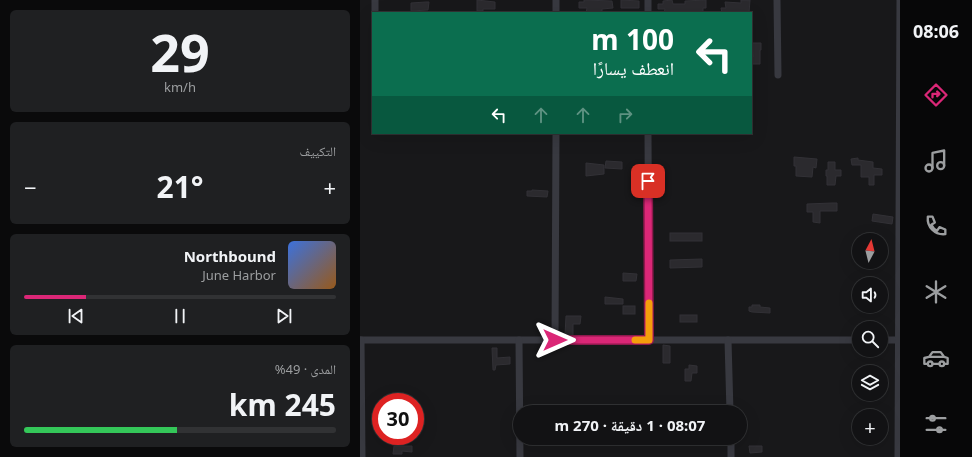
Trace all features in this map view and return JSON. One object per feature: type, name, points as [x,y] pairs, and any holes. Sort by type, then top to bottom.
[{"type":"street","points":[[375,0],[376,12]]},
{"type":"street","points":[[556,0],[556,12]]},
{"type":"street","points":[[648,0],[648,12]]},
{"type":"street","points":[[777,0],[778,75]]},
{"type":"street","points":[[898,457],[900,0]]},
{"type":"street","points":[[555,340],[556,134]]},
{"type":"street","points":[[648,134],[649,340]]},
{"type":"street","points":[[362,457],[361,340],[852,340]]},
{"type":"street","points":[[519,340],[520,457]]},
{"type":"street","points":[[728,340],[730,405]]},
{"type":"street","points":[[888,340],[899,340]]},
{"type":"street","points":[[731,445],[731,457]]},
{"type":"building","points":[[477,0],[495,2],[495,9],[483,9],[483,11],[477,11]]},
{"type":"building","points":[[584,0],[612,1],[613,8],[602,9],[602,12],[586,12],[587,8],[579,8],[579,2],[584,2]]},
{"type":"building","points":[[621,0],[639,1],[639,8],[621,8]]},
{"type":"building","points":[[672,0],[673,4],[685,4],[685,1],[706,0],[706,8],[703,8],[703,12],[664,12],[665,9],[658,9],[658,4],[663,4],[663,1]]},
{"type":"building","points":[[741,0],[750,0],[749,12],[722,12],[721,8],[726,8],[725,2],[741,3]]},
{"type":"building","points":[[429,2],[428,10],[411,11],[411,3]]},
{"type":"building","points":[[752,43],[761,43],[760,64],[752,64]]},
{"type":"building","points":[[794,157],[817,159],[816,168],[813,167],[812,177],[796,176]]},
{"type":"building","points":[[858,158],[858,160],[873,162],[873,168],[882,169],[882,175],[874,175],[874,185],[869,185],[869,177],[861,177],[861,165],[852,165],[851,159]]},
{"type":"building","points":[[606,161],[622,162],[622,169],[605,168]]},
{"type":"building","points":[[828,162],[835,162],[835,170],[841,170],[841,176],[836,176],[835,185],[827,185],[826,170],[828,170]]},
{"type":"building","points":[[586,163],[604,165],[604,174],[586,176]]},
{"type":"building","points":[[527,191],[548,191],[547,197],[527,196]]},
{"type":"building","points":[[837,203],[837,211],[820,211],[820,223],[813,222],[813,212],[807,212],[807,204]]},
{"type":"building","points":[[873,214],[893,217],[892,224],[872,221]]},
{"type":"building","points":[[670,233],[702,233],[702,241],[670,241]]},
{"type":"building","points":[[702,259],[702,267],[670,268],[670,260]]},
{"type":"building","points":[[623,273],[637,274],[636,281],[623,281]]},
{"type":"building","points":[[605,297],[623,299],[623,304],[605,304]]},
{"type":"building","points":[[752,305],[760,305],[760,307],[770,308],[770,313],[749,311],[749,307],[752,307]]},
{"type":"building","points":[[623,306],[635,306],[635,314],[623,314]]},
{"type":"building","points":[[680,315],[697,315],[697,322],[680,322]]},
{"type":"building","points":[[566,316],[581,316],[580,324],[573,324],[573,335],[565,335]]},
{"type":"building","points":[[663,345],[670,346],[670,363],[663,363]]},
{"type":"building","points":[[492,348],[497,348],[497,358],[510,357],[510,364],[496,365],[495,370],[493,370]]},
{"type":"building","points":[[689,365],[697,366],[697,373],[692,373],[691,381],[685,381],[685,369],[689,369]]},
{"type":"building","points":[[394,446],[412,446],[412,452],[402,451],[402,454],[393,454]]},
{"type":"building","points":[[749,446],[762,446],[762,452],[750,453]]},
{"type":"slow traffic","points":[[635,340],[649,340],[649,303]]},
{"type":"route","points":[[555,340],[649,340],[648,181]]}]
